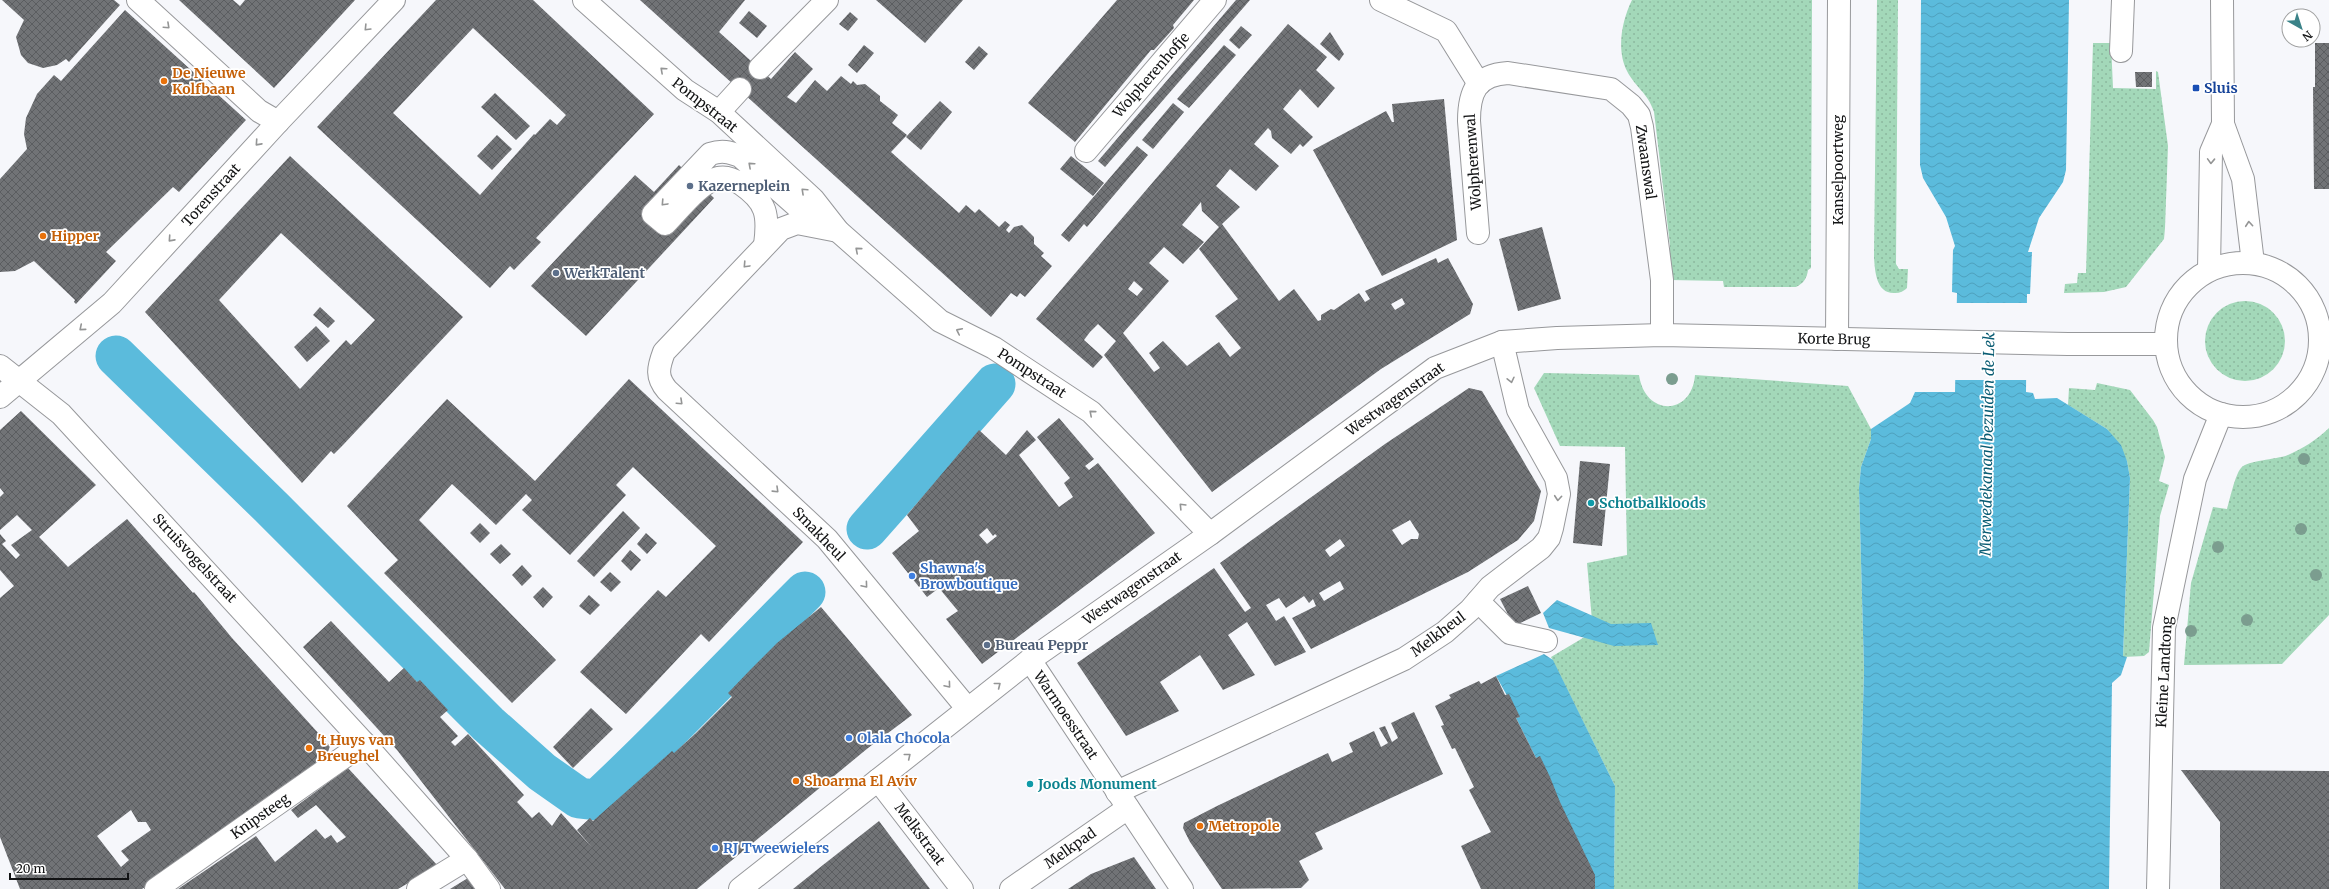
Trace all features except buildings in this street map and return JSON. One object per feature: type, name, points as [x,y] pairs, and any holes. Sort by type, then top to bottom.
[{"type":"street","points":[[138,0],[259,111],[278,122]]},
{"type":"street","name":"Torenstraat","points":[[0,397],[112,303],[278,122],[394,0]]},
{"type":"street","name":"Pompstraat","points":[[584,0],[685,90],[719,112],[813,199],[838,231],[940,321],[994,348],[1091,412],[1210,534]]},
{"type":"street","points":[[760,68],[822,3],[827,0]]},
{"type":"street","name":"Wolpherenhofje","points":[[1086,151],[1215,0]]},
{"type":"street","points":[[1381,0],[1446,31],[1479,84]]},
{"type":"street","name":"Kanselpoortweg","points":[[1837,339],[1839,0]]},
{"type":"street","points":[[2121,50],[2122,0]]},
{"type":"street","points":[[2222,0],[2223,124],[2243,179],[2253,263]]},
{"type":"street","name":"Zwaanswal","points":[[1479,84],[1493,75],[1508,72],[1611,89],[1631,105],[1639,116],[1644,139],[1662,280],[1662,335]]},
{"type":"street","name":"Wolpherenwal","points":[[1478,233],[1469,121],[1469,102],[1472,92],[1479,84]]},
{"type":"street","points":[[719,112],[740,89]]},
{"type":"street","points":[[2209,270],[2211,152],[2223,124]]},
{"type":"street","name":"Pompstraat","points":[[765,245],[768,222],[765,209],[751,191],[729,178],[719,178],[703,186],[665,224],[653,214],[710,154],[719,151],[740,156],[800,209],[838,231]]},
{"type":"street","points":[[765,245],[781,229],[793,223],[838,231]]},
{"type":"street","name":"Smakheul","points":[[765,245],[664,352],[658,372],[661,383],[827,539],[967,708]]},
{"type":"street","points":[[2253,263],[2276,270],[2296,284],[2308,298],[2325,338],[2313,373],[2300,393],[2290,402],[2275,411],[2257,416],[2233,417],[2221,414],[2200,404],[2182,388],[2170,367],[2166,344],[2168,322],[2177,301],[2191,283],[2209,270],[2231,264],[2253,263]]},
{"type":"street","name":"Korte Brug","points":[[1502,342],[1662,335],[2068,344],[2166,344]]},
{"type":"street","name":"Westwagenstraat","points":[[740,889],[967,708],[1030,660],[1210,534],[1435,368],[1502,342]]},
{"type":"street","name":"Melkheul","points":[[1123,800],[1404,659],[1445,632],[1484,594],[1520,566],[1549,538],[1559,494],[1556,478],[1518,410],[1502,342]]},
{"type":"street","name":"Struisvogelstraat","points":[[0,366],[61,414],[364,743],[467,859],[489,889]]},
{"type":"street","name":"Kleine Landtong","points":[[2158,889],[2164,628],[2195,479],[2221,414]]},
{"type":"street","points":[[1484,594],[1510,633],[1546,642]]},
{"type":"street","name":"Warmoesstraat","points":[[1030,660],[1182,889]]},
{"type":"street","name":"Knipsteeg","points":[[156,889],[364,743]]},
{"type":"street","name":"Melkstraat","points":[[878,780],[962,889]]},
{"type":"street","name":"Melkpad","points":[[1011,889],[1123,800]]},
{"type":"street","points":[[418,889],[467,859]]},
{"type":"green space","points":[[1632,0],[1812,0],[1811,268],[1808,270],[1805,280],[1796,287],[1724,287],[1723,281],[1670,280],[1670,245],[1654,112],[1645,95],[1630,77],[1622,54],[1621,45],[1623,26]]},
{"type":"green space","points":[[1877,0],[1898,0],[1896,264],[1899,269],[1908,269],[1907,288],[1902,292],[1897,293],[1884,290],[1880,286],[1876,275],[1874,257]]},
{"type":"green space","points":[[2093,43],[2111,43],[2113,88],[2156,89],[2156,71],[2158,72],[2168,146],[2164,239],[2126,287],[2104,292],[2064,293],[2065,284],[2077,283],[2078,273],[2086,273]]},
{"type":"green space","points":[[2245,301],[2260,304],[2273,313],[2282,326],[2285,341],[2282,356],[2273,369],[2260,378],[2245,381],[2230,378],[2217,369],[2208,356],[2205,341],[2208,326],[2217,313],[2230,304]]},
{"type":"green space","points":[[1544,373],[1639,375],[1643,389],[1650,398],[1659,404],[1668,406],[1678,404],[1686,398],[1692,388],[1695,375],[1848,386],[1871,429],[1871,439],[1861,467],[1859,488],[1864,670],[1858,889],[1614,889],[1615,786],[1551,657],[1593,632],[1587,563],[1627,555],[1625,447],[1560,446],[1534,388]]},
{"type":"green space","points":[[2097,383],[2130,390],[2157,427],[2165,457],[2159,481],[2169,485],[2160,516],[2149,652],[2144,656],[2123,657],[2130,478],[2127,461],[2107,429],[2068,405],[2069,388],[2095,390]]},
{"type":"green space","points":[[2329,428],[2329,615],[2282,664],[2184,665],[2191,583],[2213,507],[2227,509],[2237,476],[2244,465],[2288,455],[2310,443]]},
{"type":"water","name":"Merwedekanaal bezuiden de Lek","points":[[1921,0],[2069,0],[2066,170],[2063,182],[2039,218],[2028,252],[2032,252],[2030,294],[2027,294],[2026,392],[2033,393],[2035,399],[2057,398],[2107,429],[2121,445],[2127,461],[2130,478],[2123,656],[2127,657],[2121,675],[2112,683],[2109,889],[1858,889],[1864,670],[1859,488],[1861,467],[1871,439],[1871,429],[1910,403],[1915,392],[1955,392],[1957,293],[1952,292],[1953,250],[1955,246],[1946,217],[1923,178],[1920,165]]},
{"type":"water","points":[[1557,600],[1611,624],[1651,623],[1658,645],[1614,646],[1549,628],[1543,613]]},
{"type":"water","points":[[1544,654],[1553,660],[1615,786],[1614,889],[1595,889],[1540,757],[1536,758],[1516,718],[1519,717],[1496,676]]},
{"type":"pier","points":[[1955,303],[2029,303],[2028,380],[1953,380]]},
{"type":"waterway","points":[[116,356],[273,509],[488,724],[542,772],[579,798],[597,800],[624,775],[805,592]]},
{"type":"waterway","points":[[867,529],[995,384]]},
{"type":"place","name":"De Nieuwe Kolfbaan","points":[[164,81]]},
{"type":"place","name":"Sluis","points":[[2196,88]]},
{"type":"place","name":"Kazerneplein","points":[[690,186]]},
{"type":"place","name":"Hipper","points":[[43,236]]},
{"type":"place","name":"WerkTalent","points":[[556,273]]},
{"type":"place","name":"Schotbalkloods","points":[[1591,503]]},
{"type":"place","name":"Shawna's Browboutique","points":[[912,576]]},
{"type":"place","name":"Bureau Peppr","points":[[987,645]]},
{"type":"place","name":"Olala Chocola","points":[[849,738]]},
{"type":"place","name":"'t Huys van Breughel","points":[[309,748]]},
{"type":"place","name":"Shoarma El Aviv","points":[[796,781]]},
{"type":"place","name":"Joods Monument","points":[[1030,784]]},
{"type":"place","name":"Metropole","points":[[1200,826]]},
{"type":"place","name":"RJ Tweewielers","points":[[715,848]]}]
